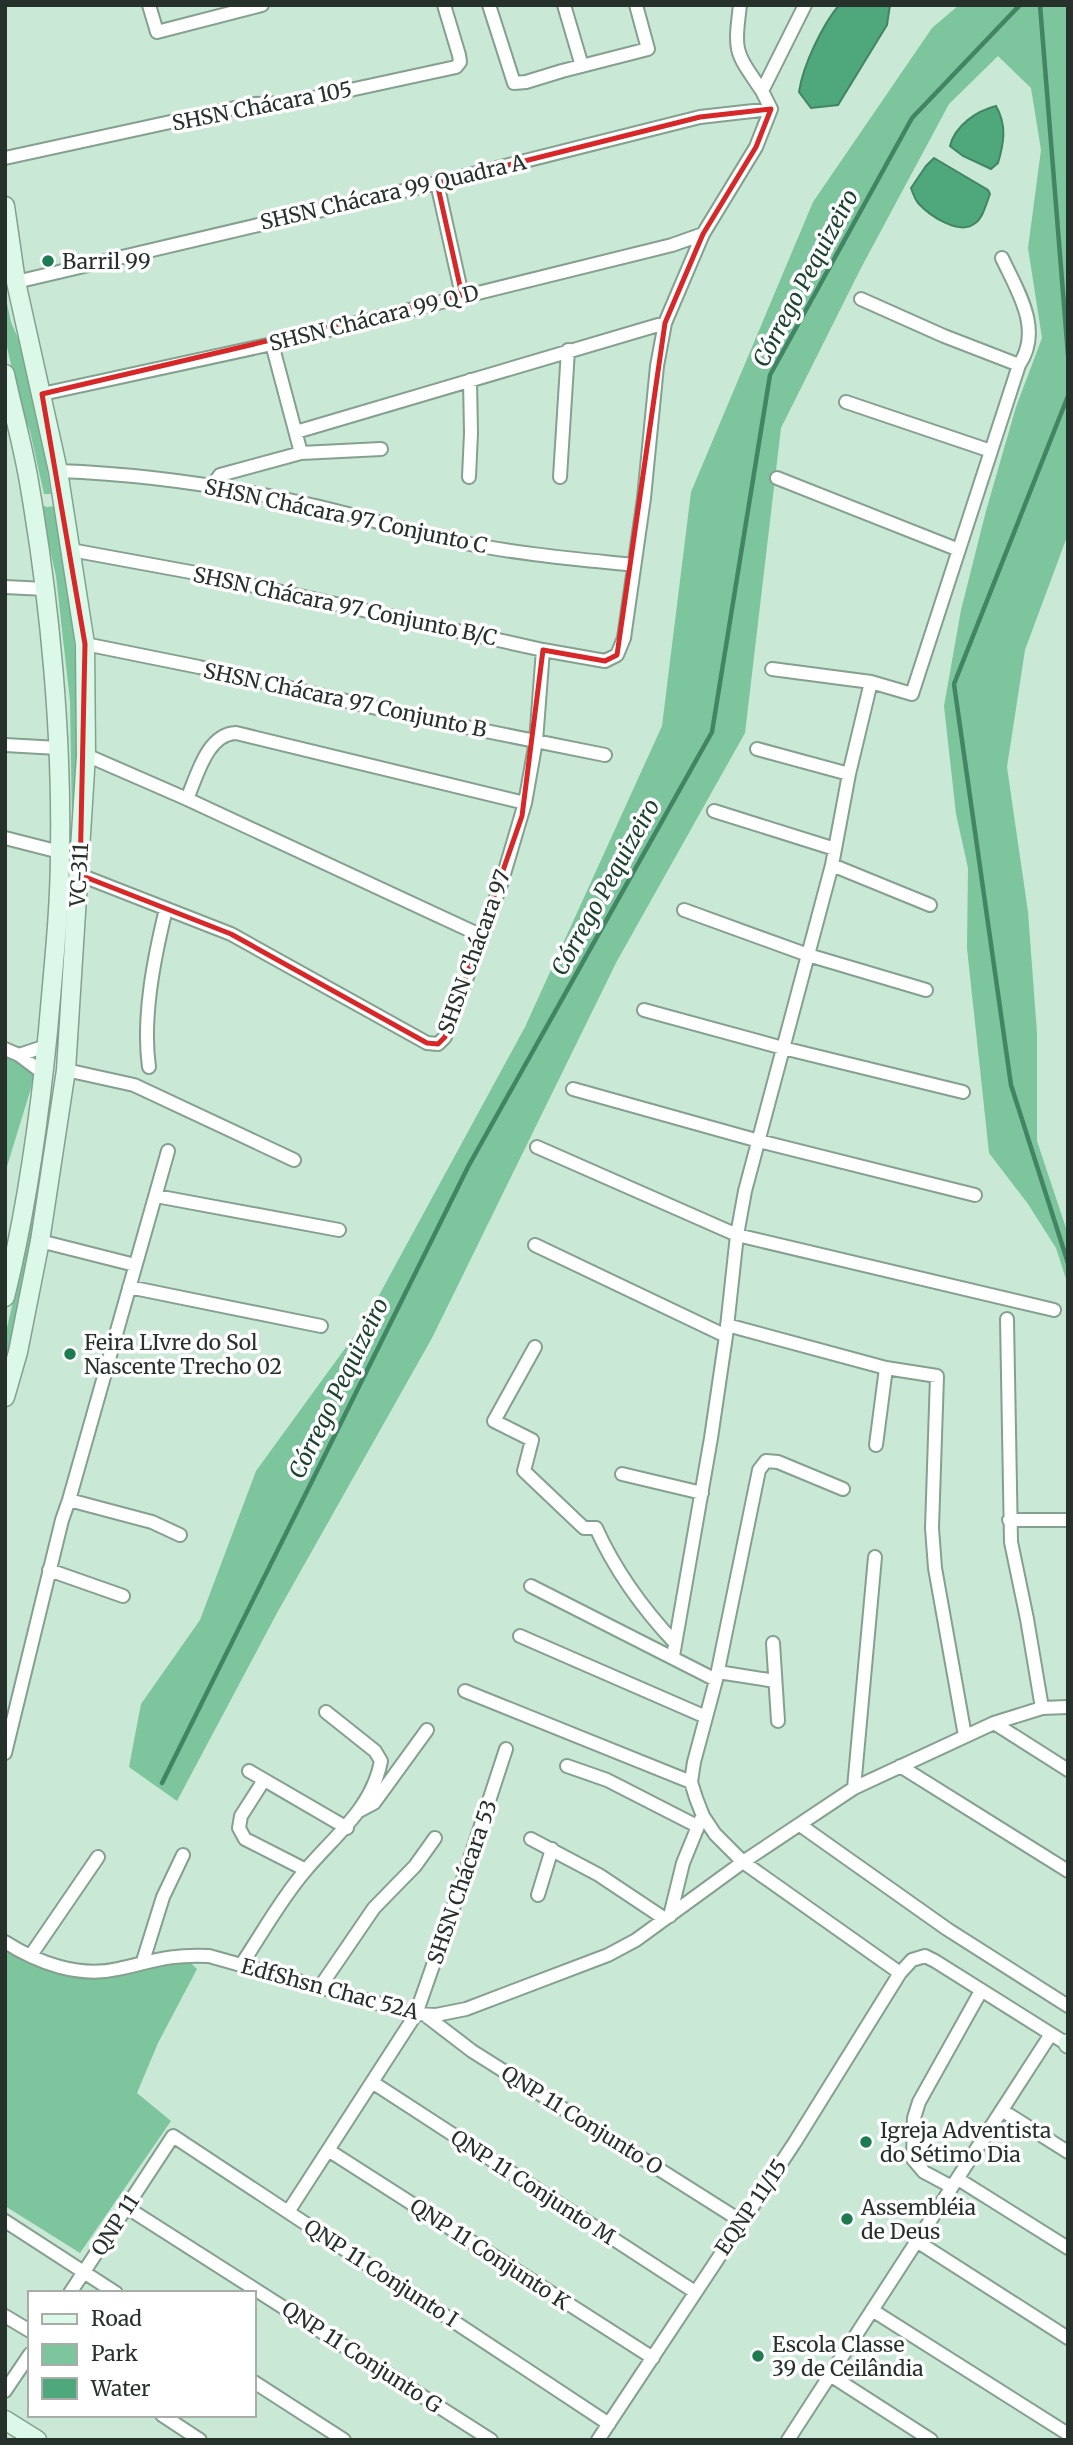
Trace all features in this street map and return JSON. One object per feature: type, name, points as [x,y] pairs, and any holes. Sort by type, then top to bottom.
[{"type":"main road","points":[[5,206],[10,279]]},
{"type":"main road","name":"VC-311","points":[[5,1397],[18,1352],[40,1241],[66,1070],[86,755],[85,644],[71,550],[42,394],[10,279]]},
{"type":"main road","points":[[5,1297],[11,1245],[34,1160],[54,959],[60,852],[58,748],[45,589],[30,486],[8,387]]},
{"type":"main road","points":[[30,486],[35,495],[44,499],[54,497],[59,480]]},
{"type":"main road","points":[[5,2420],[37,2440]]},
{"type":"street","points":[[149,5],[157,32],[262,5]]},
{"type":"street","name":"SHSN Chácara 105","points":[[5,158],[253,104],[290,103],[456,67],[460,62],[459,55],[444,5]]},
{"type":"street","points":[[489,5],[514,83],[648,49],[636,5]]},
{"type":"street","points":[[564,5],[582,66]]},
{"type":"street","points":[[634,565],[657,366],[665,323],[703,233],[756,148],[771,108],[738,56],[736,43],[740,5]]},
{"type":"street","points":[[762,91],[805,5]]},
{"type":"street","name":"SHSN Chácara 99 Quadra A","points":[[10,279],[437,183],[700,117],[771,108]]},
{"type":"street","points":[[437,183],[462,295]]},
{"type":"street","name":"SHSN Chácara 99 Q D","points":[[42,394],[272,344],[672,245],[703,233]]},
{"type":"street","points":[[772,669],[871,682],[912,694],[1019,365],[1029,347],[1031,336],[1027,318],[1002,258]]},
{"type":"street","points":[[861,299],[944,336],[1019,365]]},
{"type":"street","points":[[296,432],[665,323]]},
{"type":"street","points":[[272,344],[302,453]]},
{"type":"street","points":[[560,477],[568,350]]},
{"type":"street","points":[[469,477],[470,380]]},
{"type":"street","points":[[846,402],[991,452]]},
{"type":"street","points":[[212,486],[219,475],[302,453],[381,449]]},
{"type":"street","name":"SHSN Chácara 97 Conjunto C","points":[[59,480],[149,476],[310,505],[462,542],[634,565]]},
{"type":"street","points":[[777,478],[959,550]]},
{"type":"street","name":"SHSN Chácara 97 Conjunto B/C","points":[[71,550],[195,573],[543,650],[605,661],[617,655],[624,638],[634,565]]},
{"type":"street","points":[[5,587],[45,589]]},
{"type":"street","name":"SHSN Chácara 97 Conjunto B","points":[[85,644],[199,667],[411,716],[605,755]]},
{"type":"street","name":"SHSN Chácara 97","points":[[80,875],[231,934],[327,986],[397,1029],[433,1045],[438,1044],[445,1037],[482,936],[525,803],[536,741],[543,650]]},
{"type":"street","points":[[674,1650],[702,1493],[745,1191],[832,865],[849,774],[871,682]]},
{"type":"street","points":[[187,799],[213,744],[221,735],[236,733],[525,803]]},
{"type":"street","points":[[5,745],[58,748]]},
{"type":"street","points":[[757,749],[849,774]]},
{"type":"street","points":[[86,755],[482,936]]},
{"type":"street","points":[[715,811],[835,849]]},
{"type":"street","points":[[5,838],[60,852]]},
{"type":"street","points":[[832,865],[930,905]]},
{"type":"street","points":[[149,1067],[146,1042],[151,990],[166,909]]},
{"type":"street","points":[[684,910],[808,955],[926,990]]},
{"type":"street","points":[[644,1010],[962,1092]]},
{"type":"street","points":[[19,1055],[46,1046]]},
{"type":"street","points":[[5,1049],[19,1055],[44,1073]]},
{"type":"street","points":[[66,1070],[134,1085],[294,1160]]},
{"type":"street","points":[[573,1090],[759,1141],[975,1195]]},
{"type":"street","points":[[537,1147],[737,1235],[1054,1310]]},
{"type":"street","points":[[5,1753],[62,1520],[168,1151]]},
{"type":"street","points":[[156,1196],[339,1230]]},
{"type":"street","points":[[40,1241],[135,1265]]},
{"type":"street","points":[[535,1245],[727,1331],[886,1368],[937,1376],[932,1528],[935,1568],[965,1736]]},
{"type":"street","points":[[128,1287],[321,1326]]},
{"type":"street","points":[[1007,1320],[1009,1520],[1042,1708]]},
{"type":"street","points":[[535,1347],[494,1421],[532,1440],[524,1471],[584,1528],[596,1528],[607,1553],[674,1650]]},
{"type":"street","points":[[876,1444],[886,1368]]},
{"type":"street","points":[[531,1839],[599,1875],[667,1918],[683,1863],[700,1821],[691,1782],[717,1676],[755,1484],[762,1465],[766,1461],[778,1462],[844,1489]]},
{"type":"street","points":[[622,1474],[702,1493]]},
{"type":"street","points":[[69,1500],[152,1522],[180,1535]]},
{"type":"street","points":[[1009,1520],[1068,1520]]},
{"type":"street","points":[[854,1788],[875,1557]]},
{"type":"street","points":[[49,1570],[123,1596]]},
{"type":"street","points":[[531,1587],[674,1650],[717,1676],[775,1681]]},
{"type":"street","points":[[520,1636],[706,1717]]},
{"type":"street","points":[[773,1643],[778,1721]]},
{"type":"street","points":[[465,1691],[691,1782]]},
{"type":"street","points":[[5,1707],[18,1700]]},
{"type":"street","name":"EdfShsn Chac 52A","points":[[5,1942],[64,1969],[116,1969],[179,1954],[209,1956],[420,2015],[466,2009],[608,1955],[636,1940],[743,1862],[854,1788],[995,1723],[1042,1708],[1068,1707]]},
{"type":"street","points":[[241,1965],[287,1894],[347,1828],[374,1785],[380,1769],[381,1761],[374,1751],[326,1712]]},
{"type":"street","points":[[995,1723],[1068,1770]]},
{"type":"street","points":[[359,1811],[374,1803],[427,1730]]},
{"type":"street","name":"SHSN Chácara 53","points":[[288,2212],[372,2082],[420,2015],[506,1749]]},
{"type":"street","points":[[567,1766],[607,1780],[700,1821],[743,1862],[900,1973],[912,1960],[925,1956],[1067,2044]]},
{"type":"street","points":[[900,1766],[1068,1871]]},
{"type":"street","points":[[249,1771],[347,1828]]},
{"type":"street","points":[[264,1780],[241,1816],[239,1828],[246,1839],[306,1870]]},
{"type":"street","points":[[800,1825],[947,1929],[1068,2006]]},
{"type":"street","points":[[320,1987],[374,1908],[415,1866],[435,1838]]},
{"type":"street","points":[[538,1895],[552,1849]]},
{"type":"street","points":[[143,1961],[163,1897],[183,1855]]},
{"type":"street","points":[[32,1955],[98,1857]]},
{"type":"street","name":"EQNP 11/15","points":[[598,2440],[802,2130],[900,1973]]},
{"type":"street","points":[[981,1991],[919,2102],[911,2153],[913,2159],[924,2172],[955,2183],[1068,2248]]},
{"type":"street","name":"QNP 11 Conjunto O","points":[[420,2015],[472,2051],[741,2221]]},
{"type":"street","points":[[788,2440],[1051,2034]]},
{"type":"street","name":"QNP 11 Conjunto M","points":[[372,2082],[695,2292]]},
{"type":"street","points":[[1003,2111],[1068,2152]]},
{"type":"street","name":"QNP 11 Conjunto I","points":[[159,2157],[173,2136],[609,2424]]},
{"type":"street","name":"QNP 11 Conjunto K","points":[[328,2150],[653,2358]]},
{"type":"street","name":"QNP 11","points":[[71,2291],[159,2157]]},
{"type":"street","name":"QNP 11 Conjunto G","points":[[126,2207],[491,2440]]},
{"type":"street","points":[[5,2221],[113,2291]]},
{"type":"street","points":[[918,2242],[1068,2338]]},
{"type":"street","points":[[872,2310],[1068,2434]]},
{"type":"street","points":[[5,2316],[28,2330]]},
{"type":"street","points":[[5,2391],[28,2357]]},
{"type":"street","points":[[830,2375],[931,2440]]},
{"type":"street","points":[[256,2383],[344,2440]]},
{"type":"street","points":[[165,2417],[200,2440]]},
{"type":"highlighted area","points":[[771,109],[756,147],[703,234],[665,323],[617,655],[605,661],[543,650],[522,816],[445,1037],[438,1044],[427,1043],[231,934],[80,875],[85,644],[42,394],[462,295],[437,183],[700,117]]},
{"type":"green space","points":[[959,5],[1068,5],[1068,534],[1025,650],[1007,767],[1028,912],[1037,1033],[1037,1141],[1068,1234],[1068,1285],[1056,1248],[1028,1204],[989,1153],[967,948],[968,868],[956,814],[944,706],[961,610],[986,511],[1016,407],[1042,338],[1028,248],[1041,150],[1031,88],[998,56],[949,104],[861,268],[781,428],[745,733],[617,961],[432,1338],[277,1613],[177,1801],[129,1767],[141,1704],[200,1620],[256,1471],[365,1321],[525,1027],[662,726],[691,492],[813,202],[932,28]]},
{"type":"green space","points":[[5,294],[11,322],[24,352],[39,418],[51,494],[44,494],[30,431],[21,409],[5,338]]},
{"type":"green space","points":[[40,505],[56,506],[73,598],[77,714],[75,867],[54,1147],[5,1391],[6,1332],[42,1177],[56,1087],[72,821],[70,701],[56,576]]},
{"type":"green space","points":[[5,1049],[19,1055],[35,1075],[5,1173]]},
{"type":"green space","points":[[5,1945],[82,1968],[181,1954],[197,1969],[158,2043],[137,2093],[171,2121],[80,2253],[5,2206]]},
{"type":"water","points":[[839,5],[890,5],[887,25],[838,105],[811,108],[799,92],[801,81],[814,46]]},
{"type":"water","points":[[996,106],[1002,120],[1003,141],[998,163],[991,169],[963,156],[950,146],[956,132],[967,120]]},
{"type":"water","points":[[934,158],[988,190],[990,194],[984,211],[974,224],[961,227],[945,223],[916,201],[911,188]]},
{"type":"waterway","name":"Córrego Pequizeiro","points":[[162,1783],[469,1165],[712,732],[770,375],[912,118],[1020,5]]},
{"type":"waterway","points":[[1040,5],[1068,355]]},
{"type":"waterway","points":[[1068,396],[954,684],[1011,1085],[1068,1263]]},
{"type":"place","name":"Barril 99","points":[[48,261]]},
{"type":"place","name":"Feira LIvre do Sol Nascente Trecho 02","points":[[70,1354]]},
{"type":"place","name":"Igreja Adventista do Sétimo Dia","points":[[866,2142]]},
{"type":"place","name":"Assembléia de Deus","points":[[847,2219]]},
{"type":"place","name":"Escola Classe 39 de Ceilândia","points":[[758,2356]]}]
